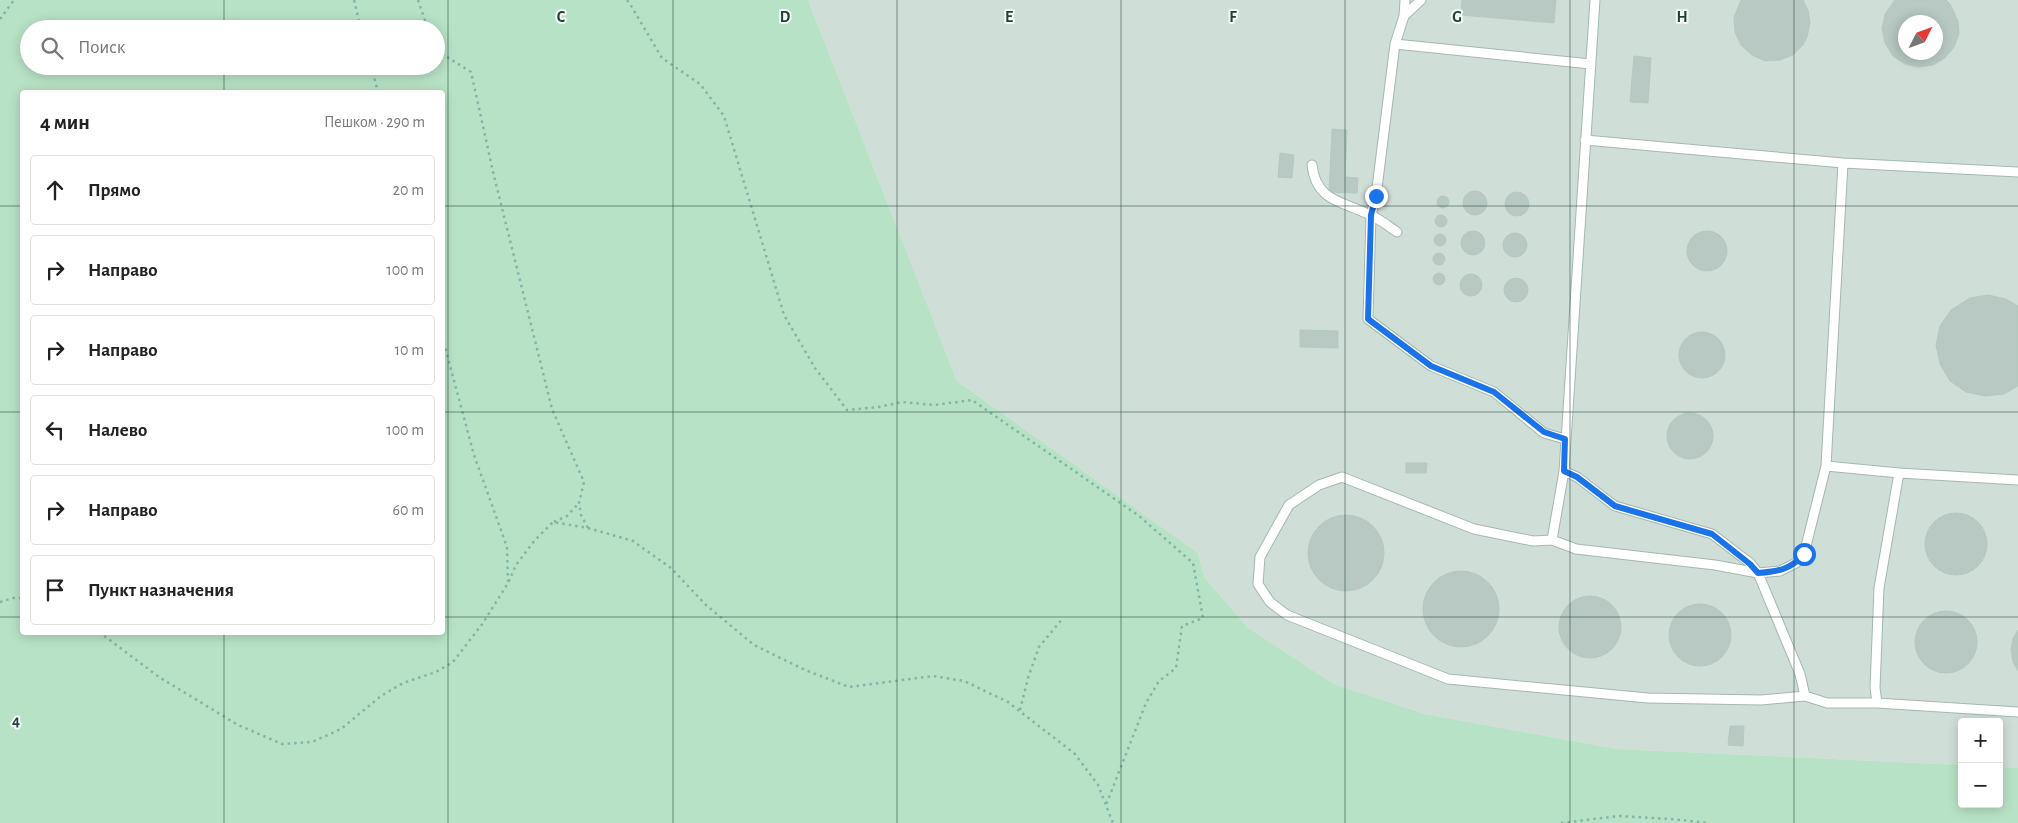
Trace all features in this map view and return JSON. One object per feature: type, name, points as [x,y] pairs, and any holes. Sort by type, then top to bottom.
[{"type":"lane","points":[[1405,0],[1404,16],[1395,44],[1376,196],[1371,215],[1368,319],[1431,366],[1494,392],[1544,432],[1565,439]]},
{"type":"lane","points":[[1404,16],[1421,0]]},
{"type":"lane","points":[[1552,540],[1564,471],[1595,0]]},
{"type":"lane","points":[[1395,44],[1591,64]]},
{"type":"lane","points":[[1585,140],[1843,163],[2018,172]]},
{"type":"lane","points":[[1843,163],[1826,466],[1804,554],[1796,563],[1780,571],[1758,573],[1715,565],[1576,549],[1552,540],[1533,541],[1474,529],[1342,477],[1319,485],[1289,505],[1260,557],[1258,584],[1270,602],[1287,615],[1448,679],[1648,698],[1761,700],[1805,696],[1827,703],[1877,703],[2018,712]]},
{"type":"lane","points":[[1312,165],[1313,176],[1328,198],[1371,215],[1397,232]]},
{"type":"lane","points":[[1826,466],[1899,473],[2018,480]]},
{"type":"lane","points":[[1564,471],[1577,477],[1615,506],[1712,534],[1750,564],[1758,573],[1800,674],[1805,696]]},
{"type":"lane","points":[[1877,703],[1875,688],[1879,588],[1899,473]]},
{"type":"path","points":[[0,19],[14,0]]},
{"type":"path","points":[[354,0],[359,20]]},
{"type":"path","points":[[418,0],[425,20]]},
{"type":"path","points":[[626,0],[662,58],[700,84],[724,116],[784,315],[815,368],[847,410],[880,407],[902,402],[934,405],[972,400],[1139,516],[1193,563],[1203,618],[1182,626],[1176,668],[1159,681],[1146,703],[1106,806]]},
{"type":"path","points":[[445,56],[471,72],[494,176],[552,409],[584,482],[579,503],[581,516],[588,528]]},
{"type":"path","points":[[373,75],[377,90]]},
{"type":"path","points":[[445,347],[474,455],[507,547],[508,583]]},
{"type":"path","points":[[103,635],[159,677],[238,725],[282,744],[312,742],[341,729],[381,696],[403,683],[436,672],[453,662],[468,644],[508,583],[516,565],[535,540],[553,522],[567,516],[579,503]]},
{"type":"path","points":[[553,522],[588,528],[633,541],[670,568],[706,605],[754,645],[805,670],[849,687],[933,676],[964,681],[1008,702],[1075,754],[1098,785],[1113,823]]},
{"type":"path","points":[[0,602],[20,598]]},
{"type":"path","points":[[1020,710],[1039,646],[1063,618]]},
{"type":"path","points":[[1561,823],[1618,816],[1709,823]]},
{"type":"shaded area","points":[[808,0],[2018,0],[2018,768],[2003,767],[2003,718],[1958,718],[1958,765],[1617,749],[1425,714],[1334,684],[1248,628],[1204,577],[1198,553],[957,381]]},
{"type":"green space","points":[[0,0],[808,0],[957,381],[1198,553],[1204,577],[1248,628],[1334,684],[1425,714],[1617,749],[1958,765],[1958,808],[2003,808],[2003,767],[2018,768],[2018,823],[0,823]]},
{"type":"building","points":[[1462,0],[1556,0],[1554,23],[1461,15]]},
{"type":"building","points":[[1741,0],[1803,0],[1808,10],[1810,23],[1803,45],[1793,55],[1780,60],[1765,61],[1752,55],[1741,45],[1735,32],[1734,17]]},
{"type":"building","points":[[1895,0],[1946,0],[1958,21],[1959,34],[1954,47],[1943,59],[1943,15],[1898,15],[1898,59],[1893,56],[1885,43],[1882,29],[1885,14]]},
{"type":"building","points":[[1634,56],[1651,58],[1648,103],[1630,102]]},
{"type":"building","points":[[1899,60],[1942,60],[1933,65],[1919,67],[1905,64]]},
{"type":"building","points":[[1332,129],[1347,130],[1345,177],[1358,178],[1357,193],[1329,192]]},
{"type":"building","points":[[1280,153],[1294,155],[1292,178],[1278,177]]},
{"type":"building","points":[[1475,191],[1484,194],[1487,203],[1484,212],[1475,215],[1466,212],[1463,203],[1466,194]]},
{"type":"building","points":[[1517,192],[1526,195],[1529,204],[1526,213],[1517,216],[1508,213],[1505,204],[1508,195]]},
{"type":"building","points":[[1441,196],[1445,196],[1449,202],[1445,208],[1441,208],[1437,204],[1437,200]]},
{"type":"building","points":[[1439,215],[1443,215],[1447,221],[1443,227],[1439,227],[1435,223],[1435,219]]},
{"type":"building","points":[[1473,231],[1482,234],[1485,243],[1482,252],[1473,255],[1464,252],[1461,243],[1464,234]]},
{"type":"building","points":[[1711,231],[1718,234],[1724,240],[1727,251],[1726,259],[1718,268],[1711,271],[1703,271],[1696,268],[1688,259],[1687,247],[1690,240],[1699,232]]},
{"type":"building","points":[[1515,233],[1524,236],[1527,245],[1524,254],[1515,257],[1506,254],[1503,245],[1506,236]]},
{"type":"building","points":[[1438,234],[1442,234],[1446,240],[1442,246],[1438,246],[1434,242],[1434,238]]},
{"type":"building","points":[[1437,253],[1441,253],[1445,259],[1441,265],[1437,265],[1433,261],[1433,257]]},
{"type":"building","points":[[1437,273],[1441,273],[1445,279],[1441,285],[1437,285],[1433,281],[1433,277]]},
{"type":"building","points":[[1471,274],[1479,277],[1482,285],[1479,293],[1471,296],[1463,293],[1460,285],[1463,277]]},
{"type":"building","points":[[1516,278],[1525,281],[1528,290],[1525,299],[1516,302],[1507,299],[1504,290],[1507,281]]},
{"type":"building","points":[[1988,295],[2006,299],[2018,306],[2018,386],[2004,394],[1985,396],[1966,392],[1950,381],[1940,364],[1936,345],[1940,326],[1951,310],[1970,298]]},
{"type":"building","points":[[1300,330],[1338,331],[1338,348],[1300,347]]},
{"type":"building","points":[[1707,332],[1711,333],[1721,342],[1724,346],[1724,364],[1715,374],[1707,378],[1697,378],[1689,374],[1680,364],[1679,350],[1683,342],[1693,333]]},
{"type":"building","points":[[1695,413],[1699,414],[1709,423],[1712,427],[1712,445],[1703,455],[1695,459],[1685,459],[1677,455],[1668,445],[1667,431],[1671,423],[1681,414]]},
{"type":"building","points":[[1406,463],[1427,463],[1426,473],[1406,473]]},
{"type":"building","points":[[1950,513],[1962,513],[1978,522],[1985,532],[1987,544],[1985,556],[1978,566],[1962,575],[1950,575],[1939,570],[1930,561],[1925,550],[1925,538],[1930,527],[1939,518]]},
{"type":"building","points":[[1339,515],[1353,515],[1367,521],[1378,532],[1384,546],[1381,568],[1373,580],[1353,591],[1339,591],[1325,585],[1314,574],[1308,560],[1308,546],[1314,532],[1325,521]]},
{"type":"building","points":[[1454,571],[1468,571],[1482,577],[1493,588],[1499,602],[1496,624],[1488,636],[1468,647],[1454,647],[1440,641],[1429,630],[1423,616],[1423,602],[1429,588],[1440,577]]},
{"type":"building","points":[[1584,596],[1596,596],[1612,605],[1619,615],[1621,627],[1619,639],[1612,649],[1596,658],[1584,658],[1573,653],[1564,644],[1559,633],[1559,621],[1564,610],[1573,601]]},
{"type":"building","points":[[1694,604],[1706,604],[1722,613],[1729,623],[1731,635],[1729,647],[1722,657],[1706,666],[1694,666],[1683,661],[1674,652],[1669,641],[1669,629],[1674,618],[1683,609]]},
{"type":"building","points":[[1940,611],[1952,611],[1968,620],[1975,630],[1977,642],[1975,654],[1968,664],[1952,673],[1940,673],[1929,668],[1920,659],[1915,648],[1915,636],[1920,625],[1929,616]]},
{"type":"building","points":[[2018,630],[2018,671],[2013,662],[2011,650],[2013,638]]},
{"type":"building","points":[[1730,726],[1744,726],[1743,746],[1728,745]]},
{"type":"route","points":[[1376,196],[1371,215],[1368,319],[1431,366],[1494,392],[1544,432],[1565,439],[1564,471],[1577,477],[1615,506],[1712,534],[1750,564],[1758,573],[1780,571],[1796,563],[1804,554]]}]
